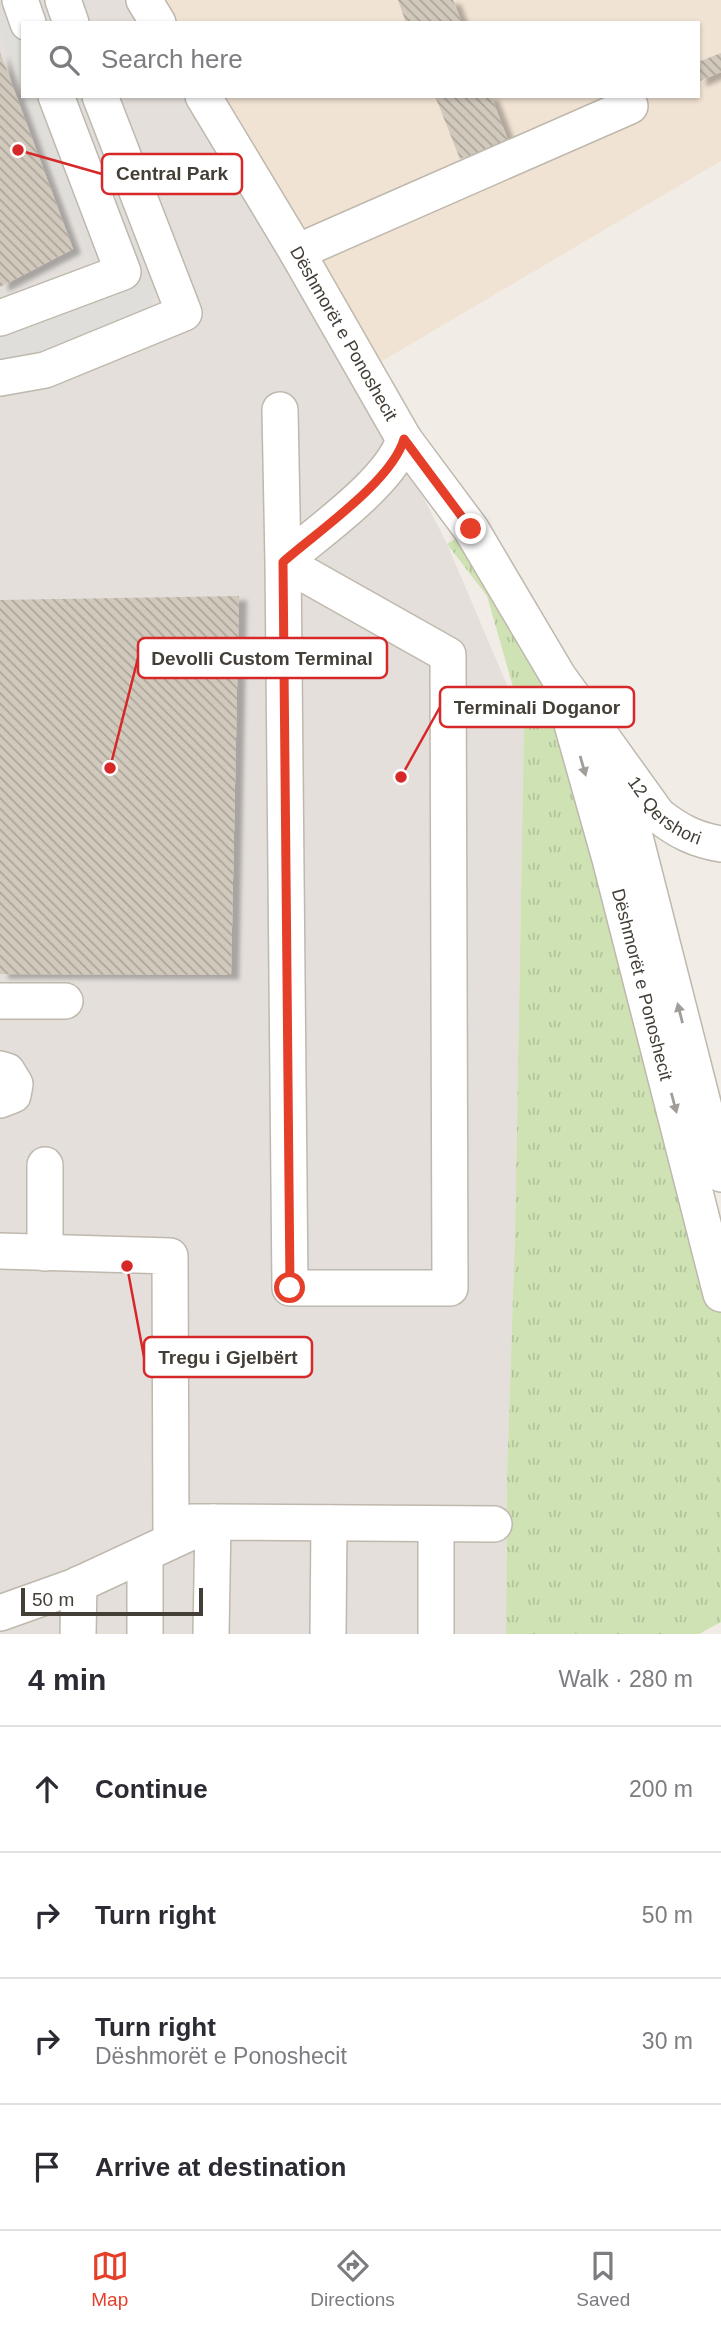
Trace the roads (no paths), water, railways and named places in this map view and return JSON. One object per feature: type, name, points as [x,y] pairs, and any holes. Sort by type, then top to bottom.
[{"type":"street","points":[[20,0],[27,21]]},
{"type":"street","points":[[63,0],[70,21]]},
{"type":"street","points":[[144,0],[157,21]]},
{"type":"street","points":[[0,318],[123,272],[57,98]]},
{"type":"street","points":[[0,379],[45,370],[184,313],[101,98]]},
{"type":"street","name":"Dëshmorët e Ponoshecit","points":[[203,98],[297,252],[404,439],[471,529],[558,676],[616,755],[721,1174]]},
{"type":"street","points":[[297,252],[630,106]]},
{"type":"street","points":[[280,410],[290,1288],[450,1288],[448,655],[283,562]]},
{"type":"street","points":[[283,562],[391,467],[404,439]]},
{"type":"street","name":"Dëshmorët e Ponoshecit","points":[[558,676],[610,859],[721,1294]]},
{"type":"street","name":"12 Qershori","points":[[616,755],[658,816],[679,831],[703,841],[721,844]]},
{"type":"street","points":[[0,1001],[65,1000]]},
{"type":"street","points":[[0,1069],[8,1071],[15,1084],[13,1095],[0,1100]]},
{"type":"street","points":[[45,1165],[45,1253]]},
{"type":"street","points":[[0,1251],[170,1256],[163,1538],[145,1634]]},
{"type":"street","points":[[211,1634],[212,1522]]},
{"type":"street","points":[[0,1613],[79,1584],[163,1538],[212,1522],[494,1524]]},
{"type":"street","points":[[328,1634],[329,1523]]},
{"type":"street","points":[[436,1524],[436,1634]]},
{"type":"street","points":[[78,1634],[79,1584]]},
{"type":"place","name":"Central Park","points":[[18,150]]},
{"type":"place","name":"Devolli Custom Terminal","points":[[110,768]]},
{"type":"place","name":"Terminali Doganor","points":[[401,777]]},
{"type":"place","name":"Tregu i Gjelbërt","points":[[127,1266]]}]
